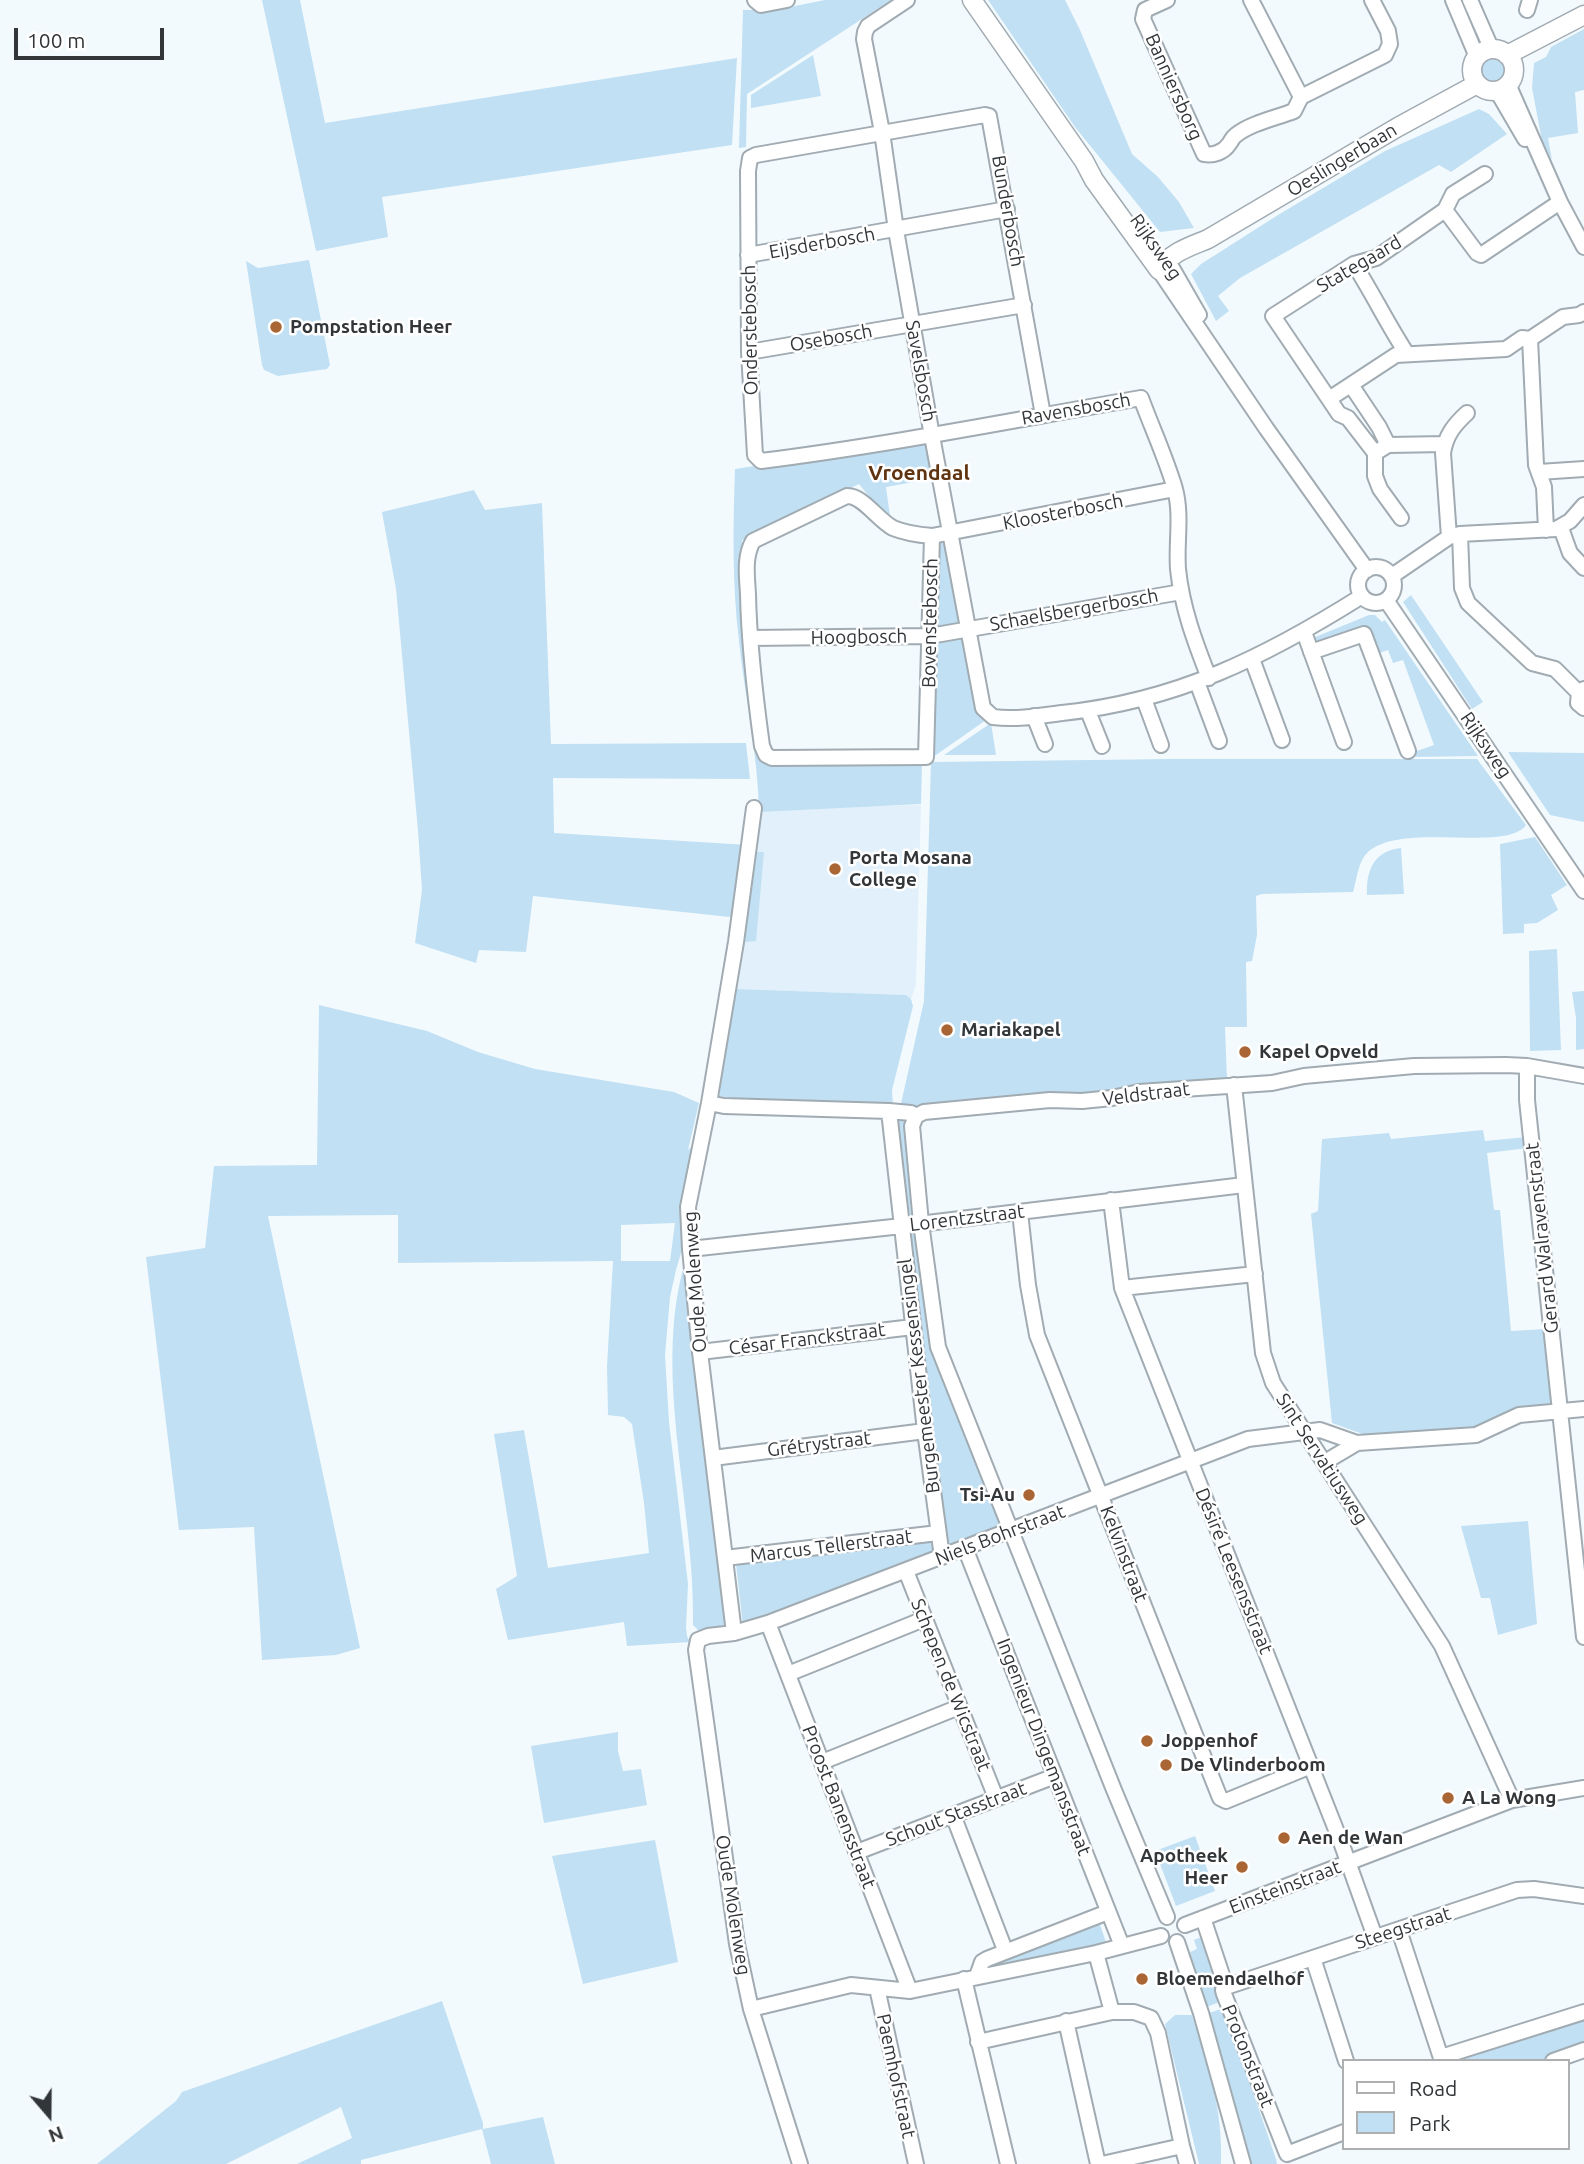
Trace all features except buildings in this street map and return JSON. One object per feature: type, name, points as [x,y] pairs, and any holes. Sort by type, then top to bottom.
[{"type":"main road","name":"Rijksweg","points":[[972,0],[1084,161],[1094,180],[1166,266]]},
{"type":"main road","points":[[1497,57],[1584,15]]},
{"type":"main road","points":[[1497,57],[1513,75],[1503,88],[1487,91],[1476,84],[1472,72],[1474,62],[1497,57],[1584,25]]},
{"type":"main road","name":"Oeslingerbaan","points":[[1166,266],[1177,252],[1208,239],[1476,84]]},
{"type":"street","points":[[755,0],[761,5],[787,0]]},
{"type":"street","name":"Banniersborg","points":[[1167,0],[1145,10],[1143,19],[1204,154],[1210,155],[1223,150],[1234,136],[1294,111],[1301,97]]},
{"type":"street","points":[[1251,0],[1301,97],[1385,55],[1390,44],[1388,31],[1373,0]]},
{"type":"street","points":[[1453,0],[1497,57]]},
{"type":"street","points":[[1470,0],[1497,57]]},
{"type":"street","name":"Savelsbosch","points":[[903,1],[868,26],[865,32],[912,324],[983,708],[993,717],[1002,718],[1088,710],[1144,699],[1203,680],[1252,659],[1304,632],[1362,596]]},
{"type":"street","points":[[1503,88],[1584,247]]},
{"type":"street","name":"Bunderbosch","points":[[882,132],[985,115],[992,120],[1043,415]]},
{"type":"street","name":"Onderstebosch","points":[[882,132],[756,155],[749,160],[749,352],[753,447],[755,456],[761,461],[932,436]]},
{"type":"street","name":"Stategaard","points":[[1329,399],[1273,316],[1354,264],[1376,258],[1445,210],[1453,194],[1485,174]]},
{"type":"street","points":[[1445,210],[1481,255],[1560,202]]},
{"type":"street","name":"Eijsderbosch","points":[[748,255],[1007,209]]},
{"type":"street","points":[[1354,264],[1407,354]]},
{"type":"street","name":"Rijksweg","points":[[1166,266],[1211,345],[1367,570]]},
{"type":"street","name":"Osebosch","points":[[749,352],[1024,305]]},
{"type":"street","points":[[1401,518],[1380,489],[1375,476],[1375,453],[1348,418],[1339,414],[1329,399],[1396,355],[1506,349],[1522,338],[1530,339],[1563,317],[1584,312]]},
{"type":"street","points":[[1530,339],[1536,466],[1544,487],[1553,529],[1584,568]]},
{"type":"street","points":[[1350,385],[1388,445]]},
{"type":"street","name":"Ravensbosch","points":[[932,436],[1141,398],[1175,489],[1181,592],[1203,680]]},
{"type":"street","points":[[1467,413],[1452,427],[1443,453],[1462,589],[1468,603],[1532,663],[1555,669],[1582,691],[1578,703],[1584,708]]},
{"type":"street","points":[[1375,453],[1388,445],[1445,444]]},
{"type":"street","points":[[1539,472],[1584,469]]},
{"type":"street","name":"Kloosterbosch","points":[[932,536],[1175,489]]},
{"type":"street","name":"Bovenstebosch","points":[[847,496],[859,499],[894,528],[917,535],[932,536],[926,757],[772,758],[766,755],[760,733],[750,638],[747,566],[748,550],[753,541],[847,496]]},
{"type":"street","points":[[1392,576],[1455,536],[1553,529],[1570,521],[1584,505]]},
{"type":"street","points":[[1379,568],[1392,576],[1394,589],[1386,600],[1373,603],[1362,596],[1359,581],[1367,570],[1379,568]]},
{"type":"street","name":"Schaelsbergerbosch","points":[[968,628],[1181,592]]},
{"type":"street","name":"Rijksweg","points":[[1386,600],[1584,891]]},
{"type":"street","name":"Hoogbosch","points":[[750,638],[930,636],[968,628]]},
{"type":"street","points":[[1304,632],[1344,742]]},
{"type":"street","points":[[1311,652],[1364,634],[1408,751]]},
{"type":"street","points":[[1252,659],[1282,740]]},
{"type":"street","points":[[1203,680],[1219,741]]},
{"type":"street","points":[[1144,699],[1161,745]]},
{"type":"street","points":[[1088,710],[1102,746]]},
{"type":"street","points":[[1034,716],[1045,744]]},
{"type":"street","name":"Oude Molenweg","points":[[734,1633],[700,1352],[688,1207],[709,1103],[745,885],[754,808]]},
{"type":"street","name":"Veldstraat","points":[[709,1103],[724,1106],[889,1111],[912,1113],[916,1116],[924,1112],[1050,1100],[1102,1099],[1139,1092],[1272,1083],[1304,1076],[1414,1066],[1527,1066],[1584,1076]]},
{"type":"street","name":"Gerard Walravenstraat","points":[[1527,1066],[1527,1100],[1584,1637]]},
{"type":"street","name":"Sint Servatiusweg","points":[[1234,1085],[1266,1367],[1303,1432],[1325,1462],[1442,1646],[1512,1800]]},
{"type":"street","name":"Burgemeester Kessensingel","points":[[889,1111],[942,1558]]},
{"type":"street","name":"Burgemeester Kessensingel","points":[[916,1116],[912,1126],[921,1223],[938,1347],[1167,1917]]},
{"type":"street","name":"Lorentzstraat","points":[[690,1249],[1244,1185]]},
{"type":"street","name":"Désiré Leesensstraat","points":[[1111,1200],[1122,1288],[1349,1863],[1375,1937]]},
{"type":"street","name":"Kelvinstraat","points":[[1020,1212],[1037,1335],[1220,1798],[1226,1801],[1311,1766]]},
{"type":"street","points":[[1122,1288],[1255,1274]]},
{"type":"street","name":"César Franckstraat","points":[[700,1352],[913,1327]]},
{"type":"street","points":[[1325,1462],[1357,1443],[1476,1435],[1519,1415],[1584,1409]]},
{"type":"street","name":"Niels Bohrstraat","points":[[698,1640],[768,1623],[1248,1439],[1320,1430],[1357,1443]]},
{"type":"street","name":"Grétrystraat","points":[[713,1458],[925,1431]]},
{"type":"street","name":"Marcus Tellerstraat","points":[[725,1558],[937,1533]]},
{"type":"street","name":"Ingenieur Dingemansstraat","points":[[965,1548],[1122,1946]]},
{"type":"street","name":"Schepen de Wicstraat","points":[[906,1571],[996,1798]]},
{"type":"street","points":[[788,1674],[924,1619]]},
{"type":"street","name":"Proost Banensstraat","points":[[768,1623],[910,1991]]},
{"type":"street","name":"Oude Molenweg","points":[[698,1640],[696,1650],[737,1944],[751,2009],[800,2164]]},
{"type":"street","points":[[822,1762],[959,1707]]},
{"type":"street","name":"Schout Stasstraat","points":[[857,1852],[1055,1776]]},
{"type":"street","name":"Einsteinstraat","points":[[1185,1925],[1512,1800],[1584,1788]]},
{"type":"street","points":[[953,1815],[1005,1951]]},
{"type":"street","name":"Steegstraat","points":[[1226,1987],[1517,1890],[1534,1889],[1584,1896]]},
{"type":"street","points":[[1008,2164],[978,2042],[970,1977],[982,1962],[1005,1951],[1108,1912]]},
{"type":"street","points":[[1167,1917],[1179,1917],[1185,1925],[1185,1933],[1177,1942],[1167,1941],[1161,1936],[1160,1924],[1167,1917]]},
{"type":"street","name":"Protonstraat","points":[[1203,1918],[1226,1987],[1224,1994],[1287,2154],[1342,2133]]},
{"type":"street","points":[[1399,1930],[1442,2059],[1584,2011]]},
{"type":"street","points":[[751,2009],[851,1985],[910,1991],[1161,1936]]},
{"type":"street","points":[[1177,1942],[1201,2013],[1242,2164]]},
{"type":"street","points":[[1096,1952],[1112,2012]]},
{"type":"street","points":[[1312,1958],[1345,2059]]},
{"type":"street","name":"Paemhofstraat","points":[[877,1988],[916,2164]]},
{"type":"street","points":[[978,2042],[1112,2012],[1134,2012],[1151,2018],[1155,2023],[1187,2164]]},
{"type":"street","points":[[1066,2021],[1100,2164],[1182,2146]]},
{"type":"street","points":[[1559,2059],[1584,2050]]},
{"type":"shaded area","name":"Porta Mosana College","points":[[921,805],[916,985],[911,999],[906,995],[736,989],[757,808]]},
{"type":"green space","points":[[262,0],[300,0],[325,123],[737,58],[732,145],[382,197],[388,237],[316,251]]},
{"type":"green space","points":[[825,0],[891,0],[747,94],[746,147],[739,148],[743,10],[765,12]]},
{"type":"green space","points":[[988,0],[1065,0],[1132,154],[1158,177],[1179,202],[1194,228],[1160,232],[1075,127]]},
{"type":"green space","points":[[1584,29],[1584,90],[1575,92],[1578,133],[1548,138],[1552,160],[1542,141],[1532,88],[1534,63],[1546,57],[1551,47]]},
{"type":"green space","points":[[813,55],[821,96],[751,108],[751,95]]},
{"type":"green space","points":[[1493,55],[1504,60],[1509,71],[1504,82],[1493,87],[1482,82],[1477,71],[1482,60]]},
{"type":"green space","points":[[1479,109],[1489,114],[1507,134],[1451,172],[1439,165],[1240,278],[1218,296],[1229,311],[1216,321],[1191,274],[1201,264],[1385,151]]},
{"type":"green space","points":[[309,260],[330,365],[327,369],[278,376],[264,370],[262,365],[246,261],[258,268]]},
{"type":"green space","points":[[930,439],[936,478],[886,487],[890,516],[875,504],[859,484],[742,540],[747,653],[761,752],[922,763],[921,804],[759,812],[735,598],[735,469]]},
{"type":"green space","points":[[474,490],[485,510],[542,503],[551,744],[746,743],[750,779],[553,778],[554,833],[748,845],[739,918],[533,896],[526,952],[479,950],[476,963],[415,943],[422,890],[418,831],[396,589],[382,512]]},
{"type":"green space","points":[[937,539],[947,539],[961,624],[935,627]]},
{"type":"green space","points":[[1411,595],[1483,702],[1472,709],[1403,602]]},
{"type":"green space","points":[[1375,615],[1382,622],[1385,620],[1478,756],[1413,757],[1411,753],[1434,745],[1403,660],[1393,663],[1388,650],[1376,654],[1367,628],[1320,641],[1321,644],[1315,645],[1313,638]]},
{"type":"green space","points":[[963,636],[986,720],[931,756],[936,640]]},
{"type":"green space","points":[[991,723],[996,755],[944,755]]},
{"type":"green space","points":[[1508,752],[1584,753],[1584,822],[1550,815]]},
{"type":"green space","points":[[1477,759],[1526,825],[1515,833],[1498,837],[1428,837],[1384,843],[1365,856],[1353,892],[1256,896],[1257,935],[1252,961],[1246,962],[1247,1027],[1225,1027],[1227,1080],[967,1106],[900,1108],[924,1001],[931,762]]},
{"type":"green space","points":[[1535,837],[1567,885],[1551,895],[1558,910],[1537,923],[1524,924],[1524,933],[1503,934],[1500,844]]},
{"type":"green space","points":[[1401,848],[1404,894],[1367,895],[1368,878],[1374,863],[1384,853]]},
{"type":"green space","points":[[755,852],[764,852],[756,941],[745,942]]},
{"type":"green space","points":[[1557,949],[1561,1050],[1530,1051],[1529,951]]},
{"type":"green space","points":[[736,989],[906,995],[913,1006],[892,1090],[893,1106],[783,1103],[719,1096]]},
{"type":"green space","points":[[1584,991],[1584,1049],[1576,1050],[1576,1018],[1572,992]]},
{"type":"green space","points":[[319,1005],[427,1031],[478,1052],[535,1069],[674,1092],[699,1103],[688,1150],[696,1143],[685,1239],[670,1297],[665,1355],[669,1422],[688,1584],[686,1628],[690,1642],[627,1646],[624,1622],[508,1640],[496,1589],[517,1576],[494,1434],[524,1430],[548,1568],[649,1553],[632,1424],[624,1417],[608,1415],[607,1366],[613,1261],[398,1263],[398,1215],[268,1216],[360,1648],[336,1655],[262,1660],[254,1527],[179,1530],[146,1257],[205,1248],[214,1166],[317,1165]],"holes":[[[675,1223],[670,1261],[621,1261],[621,1225]]]},
{"type":"green space","points":[[894,1120],[907,1120],[917,1220],[905,1222]]},
{"type":"green space","points":[[1483,1130],[1485,1141],[1527,1137],[1528,1148],[1487,1153],[1494,1210],[1500,1210],[1511,1331],[1546,1329],[1553,1408],[1472,1430],[1368,1436],[1332,1423],[1311,1214],[1318,1211],[1322,1139],[1389,1133],[1391,1139]]},
{"type":"green space","points":[[919,1228],[930,1322],[1006,1528],[945,1552],[906,1229]]},
{"type":"green space","points":[[688,1252],[729,1622],[720,1630],[700,1632],[693,1625],[692,1579],[673,1390],[677,1297]]},
{"type":"green space","points":[[1528,1521],[1537,1624],[1498,1635],[1490,1598],[1481,1598],[1461,1526]]},
{"type":"green space","points":[[934,1537],[937,1555],[743,1626],[736,1564]]},
{"type":"green space","points":[[618,1732],[618,1751],[623,1771],[641,1769],[647,1805],[544,1823],[531,1746]]},
{"type":"green space","points":[[1195,1836],[1215,1891],[1176,1906],[1155,1851]]},
{"type":"green space","points":[[655,1840],[678,1962],[583,1984],[552,1856]]},
{"type":"green space","points":[[1098,1919],[1107,1945],[981,1973],[985,1964]]},
{"type":"green space","points":[[1206,1935],[1221,1977],[1222,2001],[1207,2007],[1190,1952],[1197,1949],[1194,1940]]},
{"type":"green space","points":[[442,2001],[483,2129],[543,2117],[555,2164],[491,2164],[482,2129],[361,2160],[361,2164],[297,2164],[352,2138],[341,2107],[226,2164],[97,2164],[176,2101],[182,2092]]},
{"type":"green space","points":[[1224,2008],[1277,2164],[1251,2164],[1209,2013]]},
{"type":"green space","points":[[1584,2014],[1584,2045],[1545,2059],[1454,2059]]},
{"type":"green space","points":[[1175,2015],[1192,2015],[1204,2052],[1220,2125],[1221,2164],[1199,2164],[1165,2024]]},
{"type":"place","name":"Pompstation Heer","points":[[276,327]]},
{"type":"place","name":"Porta Mosana College","points":[[835,869]]},
{"type":"place","name":"Mariakapel","points":[[947,1030]]},
{"type":"place","name":"Kapel Opveld","points":[[1245,1052]]},
{"type":"place","name":"Tsi-Au","points":[[1029,1495]]},
{"type":"place","name":"Joppenhof","points":[[1147,1741]]},
{"type":"place","name":"De Vlinderboom","points":[[1166,1765]]},
{"type":"place","name":"A La Wong","points":[[1448,1798]]},
{"type":"place","name":"Aen de Wan","points":[[1284,1838]]},
{"type":"place","name":"Apotheek Heer","points":[[1242,1867]]},
{"type":"place","name":"Bloemendaelhof","points":[[1142,1979]]},
{"type":"district","name":"Vroendaal","points":[[919,473]]}]
